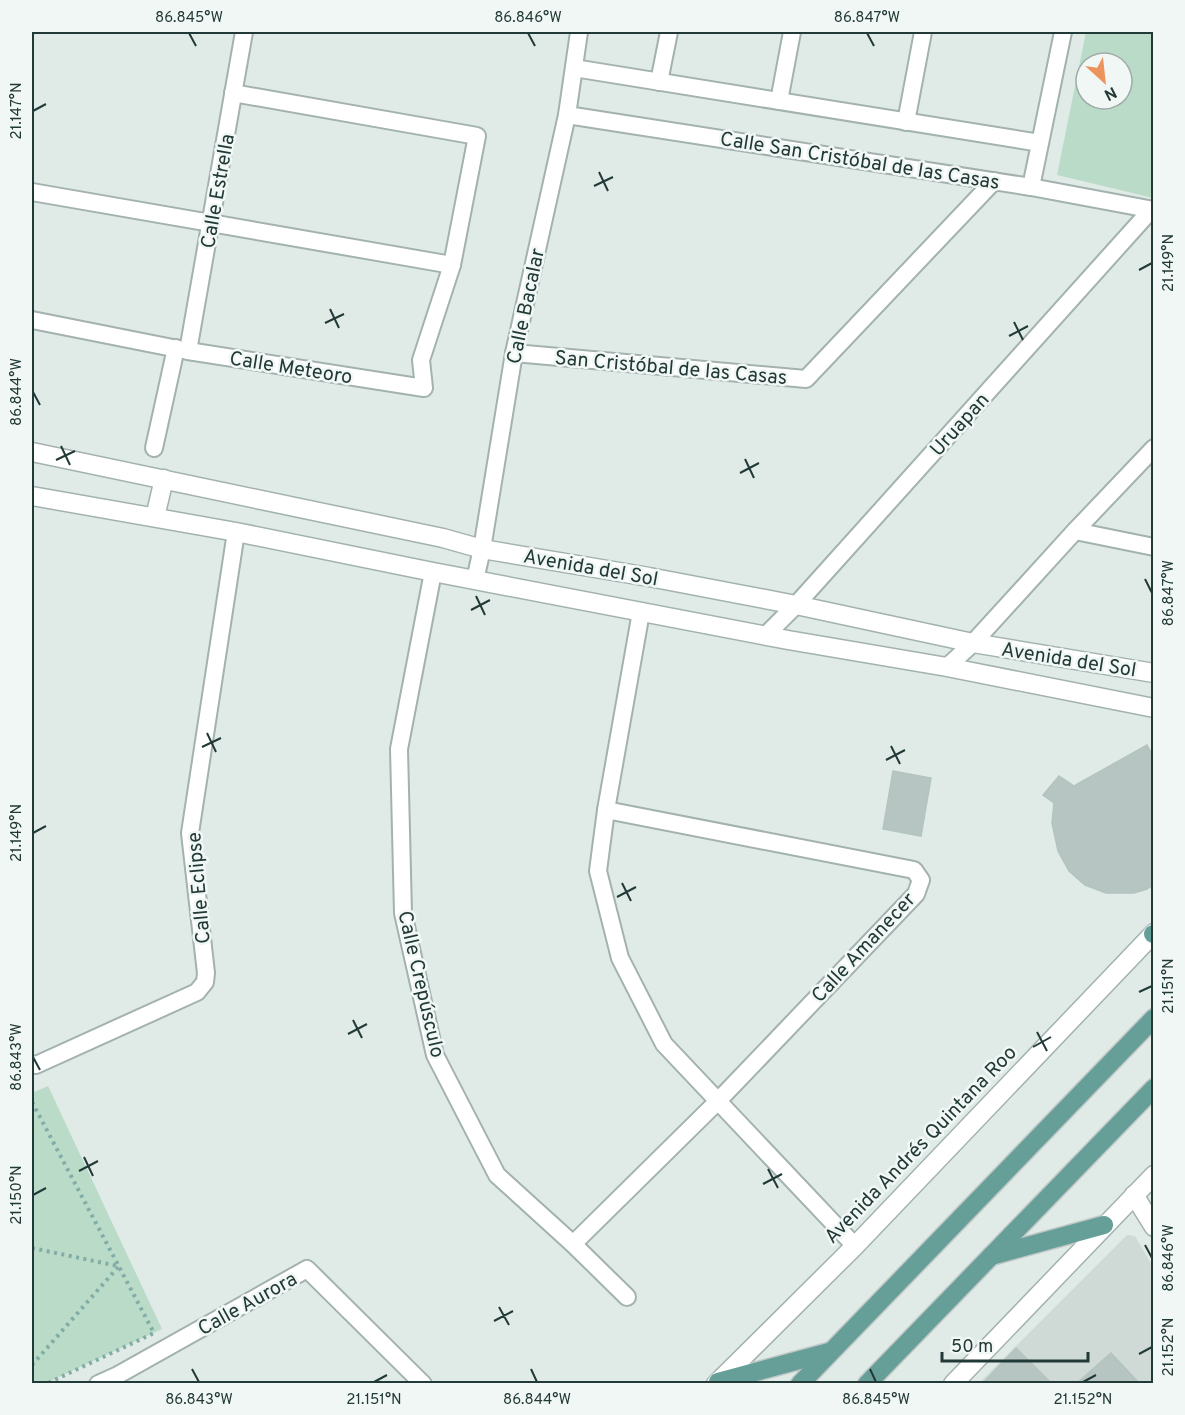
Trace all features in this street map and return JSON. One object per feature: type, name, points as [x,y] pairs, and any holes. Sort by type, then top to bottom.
[{"type":"main road","points":[[800,1383],[1154,1018]]},
{"type":"main road","points":[[867,1383],[1154,1088]]},
{"type":"main road","points":[[990,1257],[1104,1225]]},
{"type":"main road","points":[[717,1383],[831,1352]]},
{"type":"street","name":"Calle Estrella","points":[[154,448],[182,350],[212,223],[244,32]]},
{"type":"street","name":"Calle Bacalar","points":[[475,580],[514,353],[567,115],[579,32]]},
{"type":"street","points":[[659,82],[669,32]]},
{"type":"street","points":[[779,101],[792,32]]},
{"type":"street","points":[[906,122],[923,32]]},
{"type":"street","points":[[1031,187],[1063,32]]},
{"type":"street","points":[[574,68],[1040,143]]},
{"type":"street","name":"Calle Meteoro","points":[[32,320],[182,350],[424,388],[421,360],[452,265],[477,136],[233,93]]},
{"type":"street","name":"Calle San Cristóbal de las Casas","points":[[567,115],[1031,187],[1152,210]]},
{"type":"street","name":"San Cristóbal de las Casas","points":[[514,353],[806,379],[994,181]]},
{"type":"street","points":[[32,192],[452,265]]},
{"type":"street","name":"Uruapan","points":[[765,636],[796,605],[1152,210]]},
{"type":"street","points":[[947,667],[973,643],[1154,448]]},
{"type":"street","name":"Avenida del Sol","points":[[32,452],[443,537],[482,549],[796,605],[973,643],[1154,673]]},
{"type":"street","points":[[154,517],[164,478]]},
{"type":"street","name":"Avenida del Sol","points":[[32,499],[236,532],[765,636],[947,667],[1154,708]]},
{"type":"street","points":[[1075,531],[1154,547]]},
{"type":"street","name":"Calle Eclipse","points":[[32,1064],[36,1065],[196,992],[206,982],[190,833],[236,532]]},
{"type":"street","name":"Calle Crepúsculo","points":[[433,572],[399,749],[403,914],[435,1054],[497,1175],[627,1297]]},
{"type":"street","points":[[641,612],[606,810],[598,871],[620,958],[664,1044],[855,1246]]},
{"type":"street","name":"Calle Amanecer","points":[[573,1244],[717,1102],[916,894],[921,880],[914,870],[606,810]]},
{"type":"street","name":"Avenida Andrés Quintana Roo","points":[[717,1383],[855,1246],[1153,934]]},
{"type":"street","points":[[952,1383],[1154,1175]]},
{"type":"street","points":[[1134,1195],[1154,1227]]},
{"type":"street","name":"Calle Aurora","points":[[123,1379],[307,1269],[423,1383]]},
{"type":"street","points":[[98,1383],[123,1379]]},
{"type":"path","points":[[32,1102],[154,1333],[87,1207],[82,1197],[54,1144],[48,1134],[32,1102]]},
{"type":"path","points":[[32,1248],[118,1266]]},
{"type":"path","points":[[32,1365],[118,1266]]},
{"type":"path","points":[[46,1383],[154,1333]]},
{"type":"shaded area","points":[[1127,1235],[1135,1236],[1153,1267],[1153,1383],[978,1384]]},
{"type":"green space","points":[[1086,32],[1153,32],[1153,198],[1057,175],[1074,91],[1074,111],[1134,111],[1134,51],[1082,51]]},
{"type":"green space","points":[[48,1086],[162,1329],[46,1383],[32,1383],[32,1093]]},
{"type":"building","points":[[1147,745],[1154,758],[1154,884],[1134,893],[1106,893],[1085,885],[1069,871],[1058,851],[1052,823],[1054,803],[1043,795],[1059,776],[1074,786]]},
{"type":"building","points":[[893,771],[931,778],[921,836],[883,829]]},
{"type":"building","points":[[1016,1348],[1052,1384],[982,1384]]},
{"type":"building","points":[[1111,1353],[1140,1384],[1076,1384]]}]
